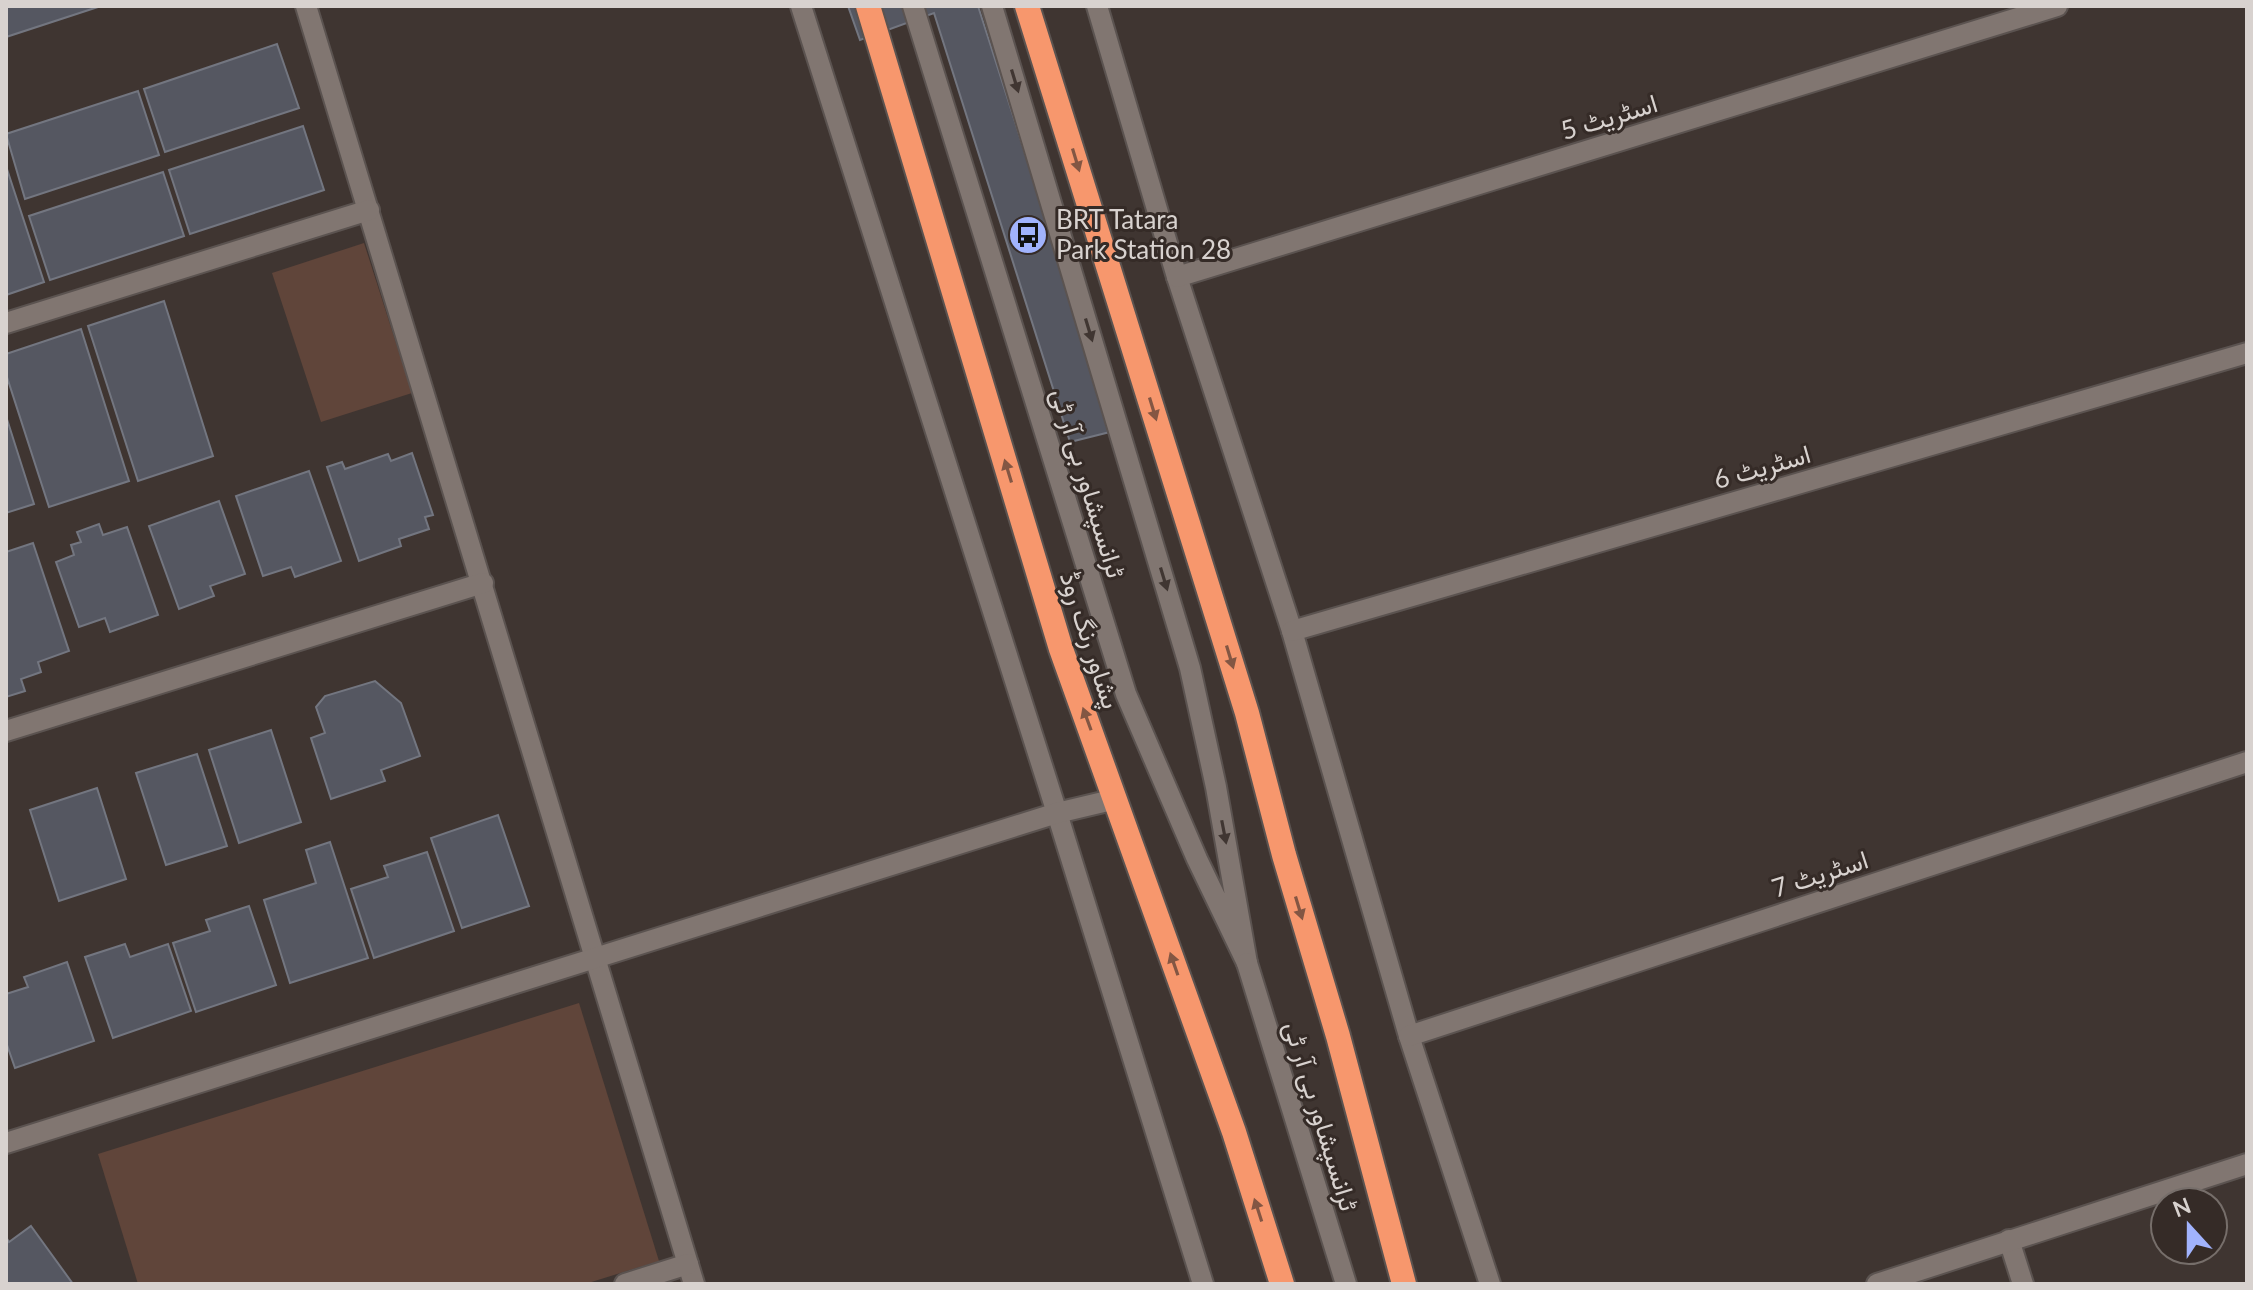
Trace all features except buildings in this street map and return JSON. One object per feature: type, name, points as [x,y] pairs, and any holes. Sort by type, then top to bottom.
[{"type":"highway","name":"پشاور رنگ روڈ","points":[[868,6],[1061,649],[1234,1132],[1282,1284]]},
{"type":"highway","points":[[1027,6],[1247,713],[1404,1284]]},
{"type":"street","points":[[306,6],[691,1274],[625,1284]]},
{"type":"street","points":[[801,6],[1203,1284]]},
{"type":"street","name":"ٹرانسپشاور بی آر ٹی","points":[[913,6],[1126,694],[1197,859],[1247,963]]},
{"type":"street","name":"ٹرانسپشاور بی آر ٹی","points":[[992,6],[1190,668],[1216,787],[1247,963],[1346,1284]]},
{"type":"street","points":[[1097,6],[1177,277],[1292,631],[1409,1036],[1490,1284]]},
{"type":"street","name":"اسٹریٹ 5","points":[[1177,277],[2057,6]]},
{"type":"street","points":[[6,323],[369,210]]},
{"type":"street","name":"اسٹریٹ 6","points":[[1292,631],[2247,353]]},
{"type":"street","points":[[6,731],[483,583]]},
{"type":"street","name":"اسٹریٹ 7","points":[[1409,1036],[2247,762]]},
{"type":"street","points":[[6,1143],[1057,813],[1116,799]]},
{"type":"street","points":[[1877,1284],[2247,1164]]},
{"type":"street","points":[[2009,1240],[2023,1284]]},
{"type":"shaded area","points":[[364,243],[412,393],[321,422],[272,273]]},
{"type":"shaded area","points":[[579,1003],[659,1261],[585,1284],[138,1284],[98,1154]]},
{"type":"place","name":"BRT Tatara Park Station 28","points":[[1028,235]]}]
